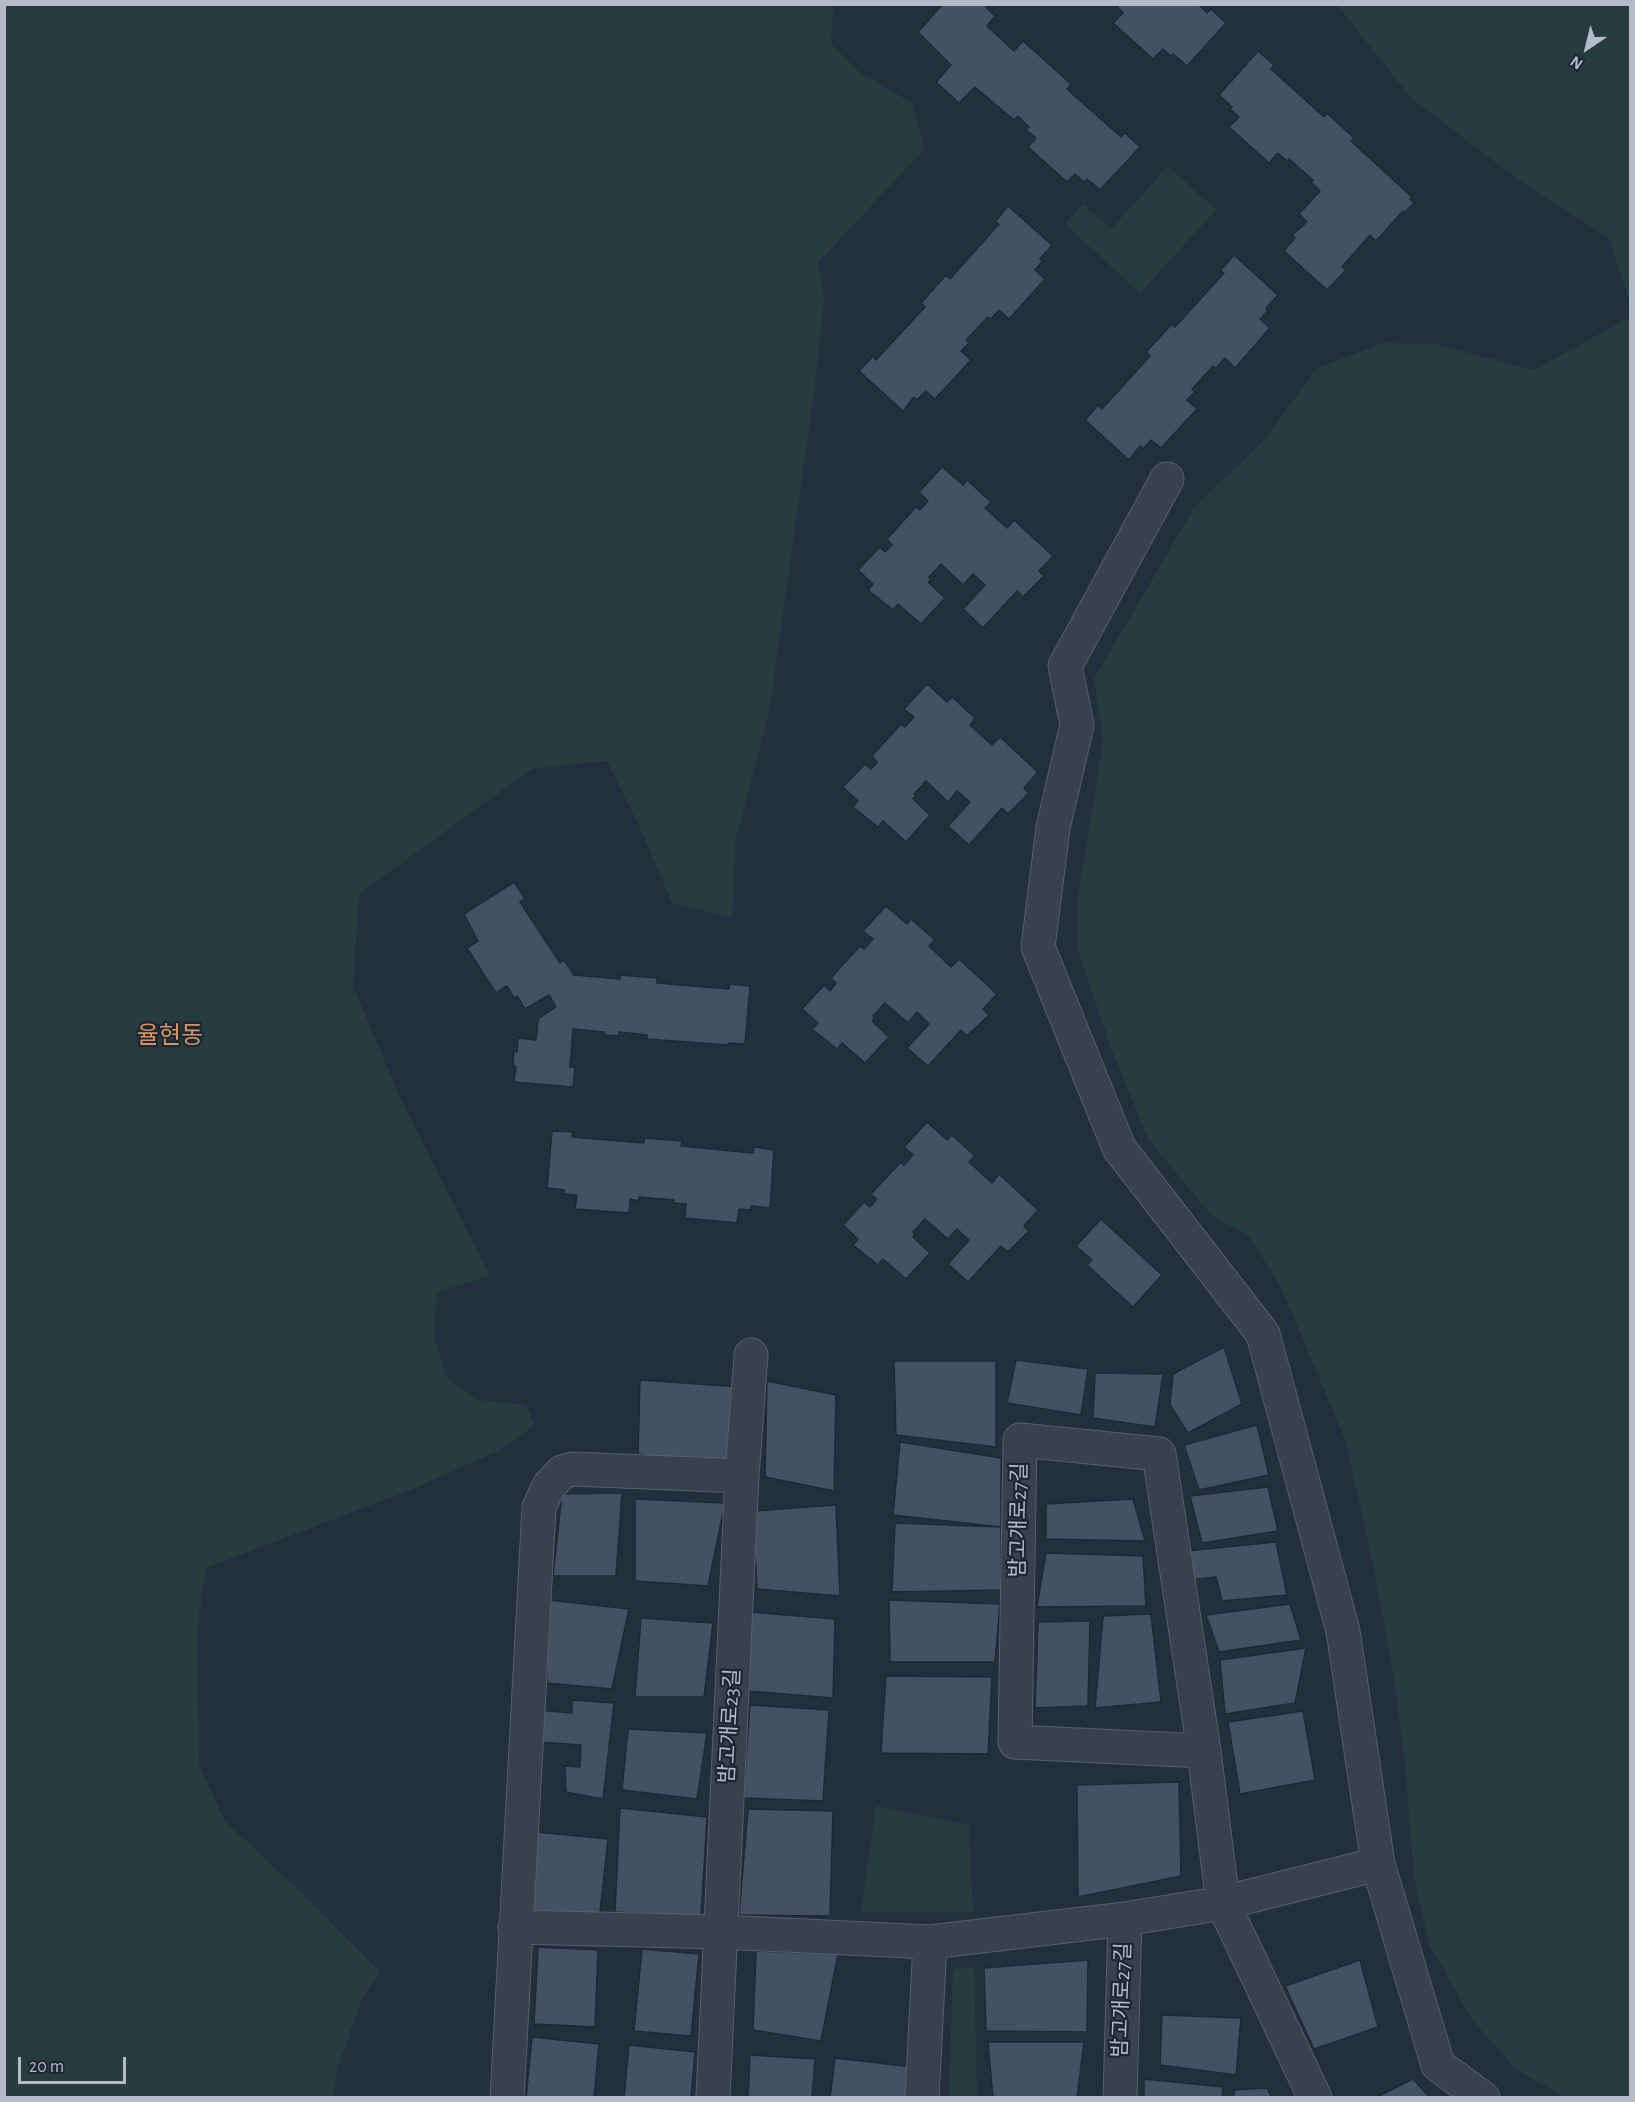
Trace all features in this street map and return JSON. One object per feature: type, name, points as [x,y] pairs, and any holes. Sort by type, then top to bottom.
[{"type":"street","points":[[1167,479],[1065,666],[1077,725],[1053,828],[1038,947],[1119,1148],[1263,1334],[1343,1631],[1378,1864],[1438,2065],[1482,2097]]},
{"type":"street","name":"밤고개로23길","points":[[713,2097],[742,1476],[751,1355]]},
{"type":"street","name":"밤고개로27길","points":[[1204,1751],[1015,1742],[1020,1440],[1159,1454],[1204,1751],[1223,1903],[1315,2097]]},
{"type":"street","points":[[507,2097],[538,1507],[549,1485],[562,1472],[573,1469],[742,1476]]},
{"type":"street","points":[[1125,1918],[1223,1903],[1378,1864]]},
{"type":"street","name":"밤고개로27길","points":[[515,1927],[721,1932],[930,1942],[1125,1918],[1120,2097]]},
{"type":"street","points":[[922,2097],[930,1942]]},
{"type":"green space","points":[[5,4],[833,5],[831,44],[858,71],[912,103],[925,148],[818,263],[824,299],[815,385],[769,713],[735,842],[732,918],[672,903],[641,830],[607,761],[532,769],[359,894],[353,986],[402,1102],[490,1276],[437,1292],[434,1335],[446,1377],[478,1400],[526,1405],[535,1425],[500,1450],[413,1489],[206,1568],[197,1629],[199,1764],[224,1820],[307,1898],[380,1972],[361,2001],[337,2070],[333,2097],[5,2097]]},
{"type":"green space","points":[[1337,5],[1630,5],[1630,305],[1610,239],[1520,181],[1411,98]]},
{"type":"green space","points":[[1168,166],[1216,210],[1140,293],[1065,224],[1083,204],[1111,229]]},
{"type":"green space","points":[[1630,317],[1630,2097],[1566,2098],[1517,2070],[1473,2021],[1429,1944],[1414,1877],[1405,1763],[1394,1677],[1373,1564],[1346,1442],[1280,1285],[1248,1235],[1212,1216],[1148,1139],[1112,1050],[1077,947],[1078,899],[1103,740],[1094,679],[1194,508],[1264,440],[1317,368],[1383,343],[1435,344],[1534,370]]},
{"type":"green space","points":[[876,1806],[969,1825],[973,1912],[861,1912]]},
{"type":"green space","points":[[974,1967],[977,2097],[949,2097],[953,1969]]},
{"type":"building","points":[[943,4],[983,4],[995,16],[987,26],[1014,51],[1023,41],[1071,84],[1067,89],[1121,137],[1125,133],[1140,147],[1100,190],[1087,179],[1084,182],[1075,174],[1067,182],[1028,147],[1036,138],[1026,130],[1029,127],[1018,116],[1014,120],[975,87],[959,103],[936,82],[951,65],[918,32]]},
{"type":"building","points":[[1115,4],[1198,4],[1207,13],[1211,9],[1226,23],[1187,66],[1163,49],[1153,59],[1113,23],[1123,13]]},
{"type":"building","points":[[1258,51],[1274,65],[1271,69],[1324,117],[1327,113],[1354,138],[1351,141],[1412,197],[1410,199],[1414,203],[1404,213],[1403,211],[1376,241],[1370,235],[1342,267],[1346,270],[1327,290],[1284,251],[1295,238],[1292,235],[1307,222],[1299,214],[1320,191],[1311,182],[1313,180],[1289,159],[1287,161],[1278,153],[1269,163],[1229,127],[1239,117],[1219,95]]},
{"type":"building","points":[[1008,206],[1052,245],[1040,259],[1042,262],[1035,270],[1045,279],[1009,319],[999,310],[991,319],[988,317],[966,340],[969,343],[961,351],[971,360],[935,399],[926,391],[917,400],[914,397],[903,411],[859,371],[873,356],[876,360],[925,307],[921,303],[946,275],[950,279],[999,224],[995,222]]},
{"type":"building","points":[[1234,255],[1278,295],[1260,319],[1270,328],[1235,368],[1225,358],[1216,368],[1213,366],[1192,389],[1195,392],[1187,400],[1197,409],[1161,448],[1151,440],[1143,449],[1140,446],[1129,460],[1085,420],[1098,405],[1102,409],[1150,356],[1146,352],[1172,324],[1175,327],[1224,273],[1220,271]]},
{"type":"building","points":[[942,467],[963,485],[967,480],[991,502],[985,508],[1007,528],[1014,520],[1053,556],[1039,571],[1044,576],[1023,597],[1017,591],[983,628],[963,609],[985,585],[973,574],[963,585],[941,564],[929,577],[931,580],[928,582],[945,598],[921,624],[898,604],[893,610],[868,590],[873,584],[858,570],[880,547],[885,552],[892,545],[887,539],[916,507],[920,510],[928,501],[919,492]]},
{"type":"building","points":[[927,684],[947,702],[952,697],[975,718],[970,725],[992,745],[1000,737],[1038,772],[1024,788],[1029,793],[1008,814],[1002,808],[969,845],[948,826],[970,802],[957,791],[948,802],[926,781],[914,794],[916,796],[913,799],[930,815],[906,842],[883,821],[878,827],[853,807],[858,801],[843,787],[865,764],[871,769],[877,762],[872,756],[901,724],[905,727],[914,717],[904,709]]},
{"type":"building","points":[[514,882],[525,899],[520,902],[560,963],[564,960],[574,975],[620,979],[620,975],[657,978],[657,983],[729,989],[730,984],[750,986],[745,1044],[729,1043],[728,1045],[647,1039],[647,1035],[619,1032],[619,1036],[604,1035],[604,1032],[573,1029],[570,1067],[575,1067],[573,1087],[514,1082],[516,1067],[513,1066],[514,1051],[517,1052],[518,1038],[536,1040],[538,1019],[556,1007],[549,995],[525,1009],[517,996],[514,998],[507,986],[496,993],[467,948],[478,941],[464,914]]},
{"type":"building","points":[[886,906],[907,924],[911,919],[935,940],[929,946],[951,967],[959,959],[997,994],[983,1009],[989,1015],[967,1036],[961,1030],[928,1066],[907,1048],[929,1024],[917,1012],[908,1023],[885,1003],[873,1016],[875,1018],[872,1021],[889,1037],[865,1063],[842,1043],[837,1049],[812,1029],[818,1023],[802,1009],[824,985],[830,991],[836,983],[831,978],[860,946],[864,949],[873,939],[863,931]]},
{"type":"building","points":[[927,1122],[947,1140],[952,1135],[975,1156],[969,1162],[992,1183],[999,1174],[1038,1210],[1024,1226],[1029,1231],[1008,1252],[1001,1246],[968,1282],[948,1264],[969,1240],[957,1229],[948,1239],[925,1219],[913,1232],[915,1234],[913,1237],[930,1253],[906,1279],[883,1259],[878,1265],[853,1245],[858,1239],[843,1225],[864,1202],[870,1207],[877,1199],[871,1194],[901,1162],[904,1165],[913,1155],[904,1147]]},
{"type":"building","points":[[552,1131],[573,1132],[572,1137],[644,1143],[644,1138],[682,1141],[681,1146],[753,1153],[754,1147],[774,1150],[770,1208],[751,1206],[751,1210],[739,1209],[737,1223],[685,1218],[686,1204],[674,1203],[674,1200],[639,1197],[639,1201],[630,1199],[629,1213],[575,1209],[577,1195],[564,1194],[564,1190],[547,1188]]},
{"type":"building","points":[[1101,1219],[1162,1275],[1133,1307],[1087,1265],[1092,1260],[1076,1246]]},
{"type":"building","points":[[1224,1347],[1242,1404],[1188,1433],[1170,1405],[1173,1374]]},
{"type":"building","points":[[1016,1360],[1088,1369],[1081,1415],[1007,1403]]},
{"type":"building","points":[[894,1361],[996,1361],[996,1447],[896,1435]]},
{"type":"building","points":[[1095,1373],[1163,1374],[1155,1427],[1093,1418]]},
{"type":"building","points":[[640,1380],[741,1387],[728,1470],[638,1454]]},
{"type":"building","points":[[767,1381],[836,1395],[834,1491],[765,1477]]},
{"type":"building","points":[[1257,1425],[1269,1475],[1199,1490],[1184,1445]]},
{"type":"building","points":[[900,1442],[1001,1458],[1001,1527],[893,1515]]},
{"type":"building","points":[[1268,1487],[1278,1531],[1202,1543],[1190,1496]]},
{"type":"building","points":[[622,1493],[616,1576],[553,1576],[562,1494]]},
{"type":"building","points":[[635,1499],[725,1503],[708,1586],[635,1581]]},
{"type":"building","points":[[1133,1499],[1145,1541],[1046,1539],[1046,1504]]},
{"type":"building","points":[[836,1505],[840,1596],[757,1589],[753,1511]]},
{"type":"building","points":[[895,1523],[1001,1527],[1001,1590],[892,1592]]},
{"type":"building","points":[[1276,1542],[1287,1595],[1222,1601],[1216,1577],[1191,1580],[1186,1551]]},
{"type":"building","points":[[1046,1553],[1143,1556],[1146,1606],[1037,1607]]},
{"type":"building","points":[[548,1600],[629,1609],[612,1689],[547,1683]]},
{"type":"building","points":[[889,1600],[1000,1604],[995,1662],[890,1662]]},
{"type":"building","points":[[1290,1604],[1301,1640],[1219,1652],[1206,1615]]},
{"type":"building","points":[[749,1612],[835,1619],[833,1698],[747,1691]]},
{"type":"building","points":[[1151,1614],[1161,1702],[1095,1708],[1103,1616]]},
{"type":"building","points":[[641,1618],[713,1623],[704,1697],[635,1697]]},
{"type":"building","points":[[1090,1621],[1088,1706],[1035,1708],[1038,1622]]},
{"type":"building","points":[[1306,1648],[1295,1703],[1225,1714],[1220,1660]]},
{"type":"building","points":[[886,1676],[992,1677],[988,1754],[881,1753]]},
{"type":"building","points":[[572,1700],[614,1703],[603,1799],[566,1792],[565,1766],[580,1767],[581,1745],[538,1742],[538,1710],[572,1713]]},
{"type":"building","points":[[750,1705],[829,1710],[823,1801],[743,1798]]},
{"type":"building","points":[[1303,1711],[1315,1780],[1240,1794],[1228,1722]]},
{"type":"building","points":[[628,1729],[707,1733],[697,1799],[622,1790]]},
{"type":"building","points":[[1179,1782],[1181,1876],[1078,1897],[1077,1785]]},
{"type":"building","points":[[620,1808],[707,1817],[701,1917],[615,1912]]},
{"type":"building","points":[[748,1809],[833,1811],[830,1916],[739,1915]]},
{"type":"building","points":[[536,1832],[608,1839],[600,1913],[528,1914]]},
{"type":"building","points":[[538,1947],[598,1950],[595,2027],[534,2024]]},
{"type":"building","points":[[642,1949],[699,1954],[691,2036],[634,2031]]},
{"type":"building","points":[[756,1951],[838,1954],[821,2041],[753,2030]]},
{"type":"building","points":[[1088,1960],[1087,2032],[986,2031],[984,1968]]},
{"type":"building","points":[[1360,1960],[1378,2027],[1314,2049],[1285,1986]]},
{"type":"building","points":[[1162,2015],[1241,2018],[1236,2075],[1160,2065]]},
{"type":"building","points":[[532,2037],[599,2044],[594,2098],[526,2098]]},
{"type":"building","points":[[988,2042],[1084,2042],[1077,2098],[993,2098]]},
{"type":"building","points":[[629,2045],[695,2052],[691,2098],[624,2098]]},
{"type":"building","points":[[750,2055],[815,2059],[812,2098],[748,2098]]},
{"type":"building","points":[[835,2058],[912,2067],[908,2098],[830,2098]]},
{"type":"building","points":[[1144,2079],[1223,2087],[1222,2098],[1144,2098]]},
{"type":"building","points":[[1413,2079],[1430,2098],[1375,2098]]},
{"type":"building","points":[[1267,2088],[1272,2098],[1234,2098],[1234,2090]]},
{"type":"district","name":"율현동","points":[[170,1036]]}]
